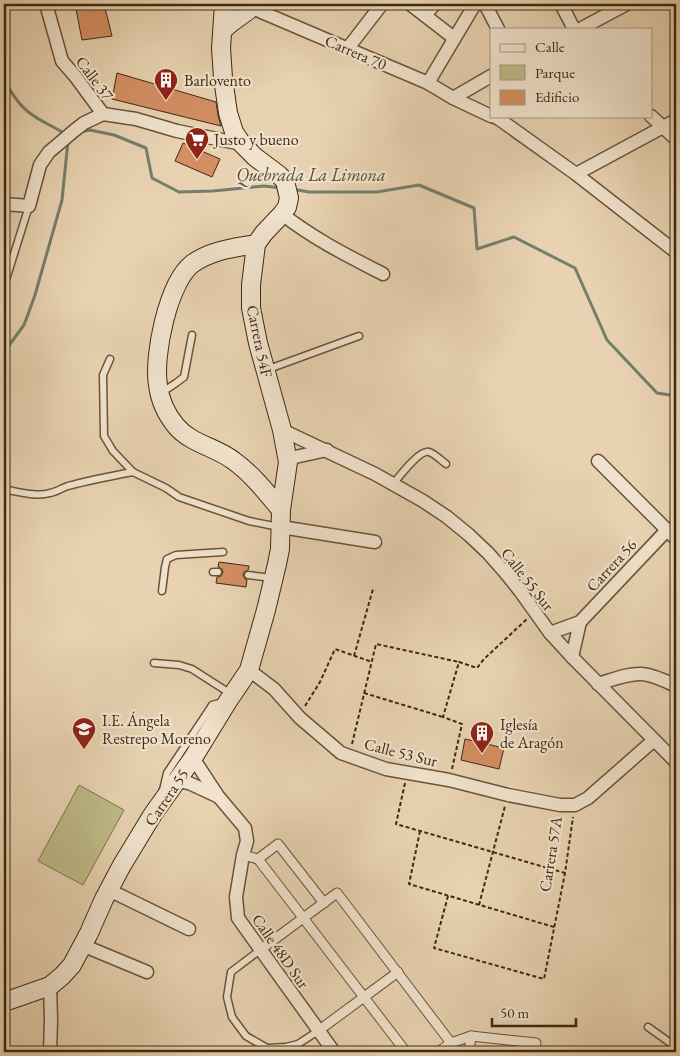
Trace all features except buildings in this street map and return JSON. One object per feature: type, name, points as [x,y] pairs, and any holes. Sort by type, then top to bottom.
[{"type":"main road","points":[[224,4],[221,48],[228,113],[234,132],[242,144],[285,181],[286,206],[256,244],[210,253],[191,265],[176,284],[166,314],[156,368],[161,398],[168,415],[177,428],[190,438],[235,461],[261,486],[281,519]]},
{"type":"main road","name":"Carrera 70","points":[[223,30],[234,20],[258,7]]},
{"type":"main road","name":"Carrera 54F","points":[[256,244],[251,285],[251,308],[258,343],[282,430],[288,462]]},
{"type":"main road","name":"Carrera 55","points":[[4,1003],[50,986],[72,965],[122,865],[249,670],[266,610],[280,549],[281,519],[288,462]]},
{"type":"street","name":"Calle 37","points":[[46,4],[62,61],[102,114]]},
{"type":"street","points":[[348,48],[382,4]]},
{"type":"street","points":[[410,4],[454,38]]},
{"type":"street","points":[[425,15],[435,4]]},
{"type":"street","points":[[428,83],[475,4]]},
{"type":"street","points":[[485,4],[497,28]]},
{"type":"street","points":[[561,4],[573,28]]},
{"type":"street","points":[[582,28],[627,4]]},
{"type":"street","name":"Carrera 70","points":[[258,7],[428,83],[453,98],[490,115]]},
{"type":"street","points":[[453,98],[490,77]]},
{"type":"street","points":[[4,204],[29,206],[40,165],[50,152],[84,123],[102,114],[136,119],[176,130],[242,144]]},
{"type":"street","points":[[652,117],[676,140]]},
{"type":"street","name":"Carrera 70","points":[[497,118],[576,174],[676,252]]},
{"type":"street","points":[[576,174],[676,120]]},
{"type":"street","points":[[286,206],[305,231],[383,274]]},
{"type":"street","name":"Calle 55 Sur","points":[[282,430],[327,450],[393,484],[447,517],[469,535],[504,571],[550,633],[676,762]]},
{"type":"street","points":[[288,462],[299,456],[327,450]]},
{"type":"street","points":[[598,461],[676,539]]},
{"type":"street","points":[[281,519],[375,542]]},
{"type":"street","name":"Carrera 56","points":[[550,633],[580,622],[667,530]]},
{"type":"street","points":[[572,657],[580,622]]},
{"type":"street","name":"Calle 53 Sur","points":[[249,670],[274,689],[300,718],[341,754],[386,769],[449,780],[508,795],[560,805],[575,805]]},
{"type":"street","points":[[598,684],[629,675],[642,674],[676,686]]},
{"type":"street","name":"Carrera 57A","points":[[575,805],[588,798],[654,740]]},
{"type":"street","points":[[193,758],[218,796]]},
{"type":"street","points":[[177,781],[218,796]]},
{"type":"street","name":"Calle 48D Sur","points":[[218,796],[245,828],[247,841],[236,897],[238,918],[334,1052]]},
{"type":"street","points":[[258,859],[278,844],[324,903]]},
{"type":"street","points":[[243,856],[258,859],[406,1052]]},
{"type":"street","points":[[109,890],[189,929]]},
{"type":"street","points":[[260,950],[337,892],[451,1043]]},
{"type":"street","points":[[82,945],[147,972]]},
{"type":"street","points":[[318,1031],[398,972]]},
{"type":"street","points":[[50,986],[52,1019],[50,1052]]},
{"type":"street","points":[[469,1052],[471,1036]]},
{"type":"street","points":[[440,1052],[451,1043],[471,1036],[536,1043]]},
{"type":"lane","points":[[4,286],[29,206]]},
{"type":"lane","points":[[161,398],[184,376],[192,335]]},
{"type":"lane","points":[[266,371],[359,336]]},
{"type":"lane","points":[[110,359],[103,375],[104,436],[113,451],[133,472],[179,496],[250,520],[281,519]]},
{"type":"lane","points":[[393,484],[418,456],[425,452],[446,464]]},
{"type":"lane","points":[[7,490],[32,494],[49,494],[64,487],[83,482],[133,472]]},
{"type":"lane","points":[[162,590],[167,559],[176,555],[223,552]]},
{"type":"lane","points":[[248,575],[274,578]]},
{"type":"lane","points":[[154,664],[179,665],[192,669],[230,697],[212,705],[167,774],[161,803]]},
{"type":"lane","points":[[260,950],[231,972],[226,997],[232,1017],[246,1036],[267,1048],[298,1044],[318,1031]]},
{"type":"lane","points":[[648,1027],[676,1048]]},
{"type":"path","points":[[354,656],[373,590]]},
{"type":"path","points":[[349,756],[376,644],[459,662],[477,668],[534,612]]},
{"type":"path","points":[[300,718],[306,703],[320,682],[335,650],[372,662]]},
{"type":"path","points":[[443,717],[459,662]]},
{"type":"path","points":[[364,693],[462,724],[449,780]]},
{"type":"path","points":[[408,773],[396,824],[565,874]]},
{"type":"path","points":[[479,905],[508,795]]},
{"type":"path","name":"Carrera 57A","points":[[448,896],[434,948],[544,979],[565,874],[575,805]]},
{"type":"path","points":[[420,831],[409,884],[554,927]]},
{"type":"green space","points":[[79,785],[124,810],[83,885],[38,861]]},
{"type":"waterway","points":[[4,79],[13,95],[29,113],[65,134]]},
{"type":"waterway","name":"Quebrada La Limona","points":[[80,132],[90,130],[114,135],[146,148],[152,178],[179,192],[264,186],[281,188]]},
{"type":"waterway","points":[[4,352],[24,325],[35,295],[62,200],[68,141]]},
{"type":"waterway","name":"Quebrada La Limona","points":[[292,189],[309,192],[377,192],[419,185],[474,208],[477,249],[514,237],[575,268],[607,340],[657,393],[676,396]]},
{"type":"place","name":"Barlovento","points":[[166,101]]},
{"type":"place","name":"Justo y bueno","points":[[197,160]]},
{"type":"place","name":"I.E. Ángela Restrepo Moreno","points":[[84,750]]},
{"type":"place","name":"Iglesía de Aragón","points":[[482,754]]}]
